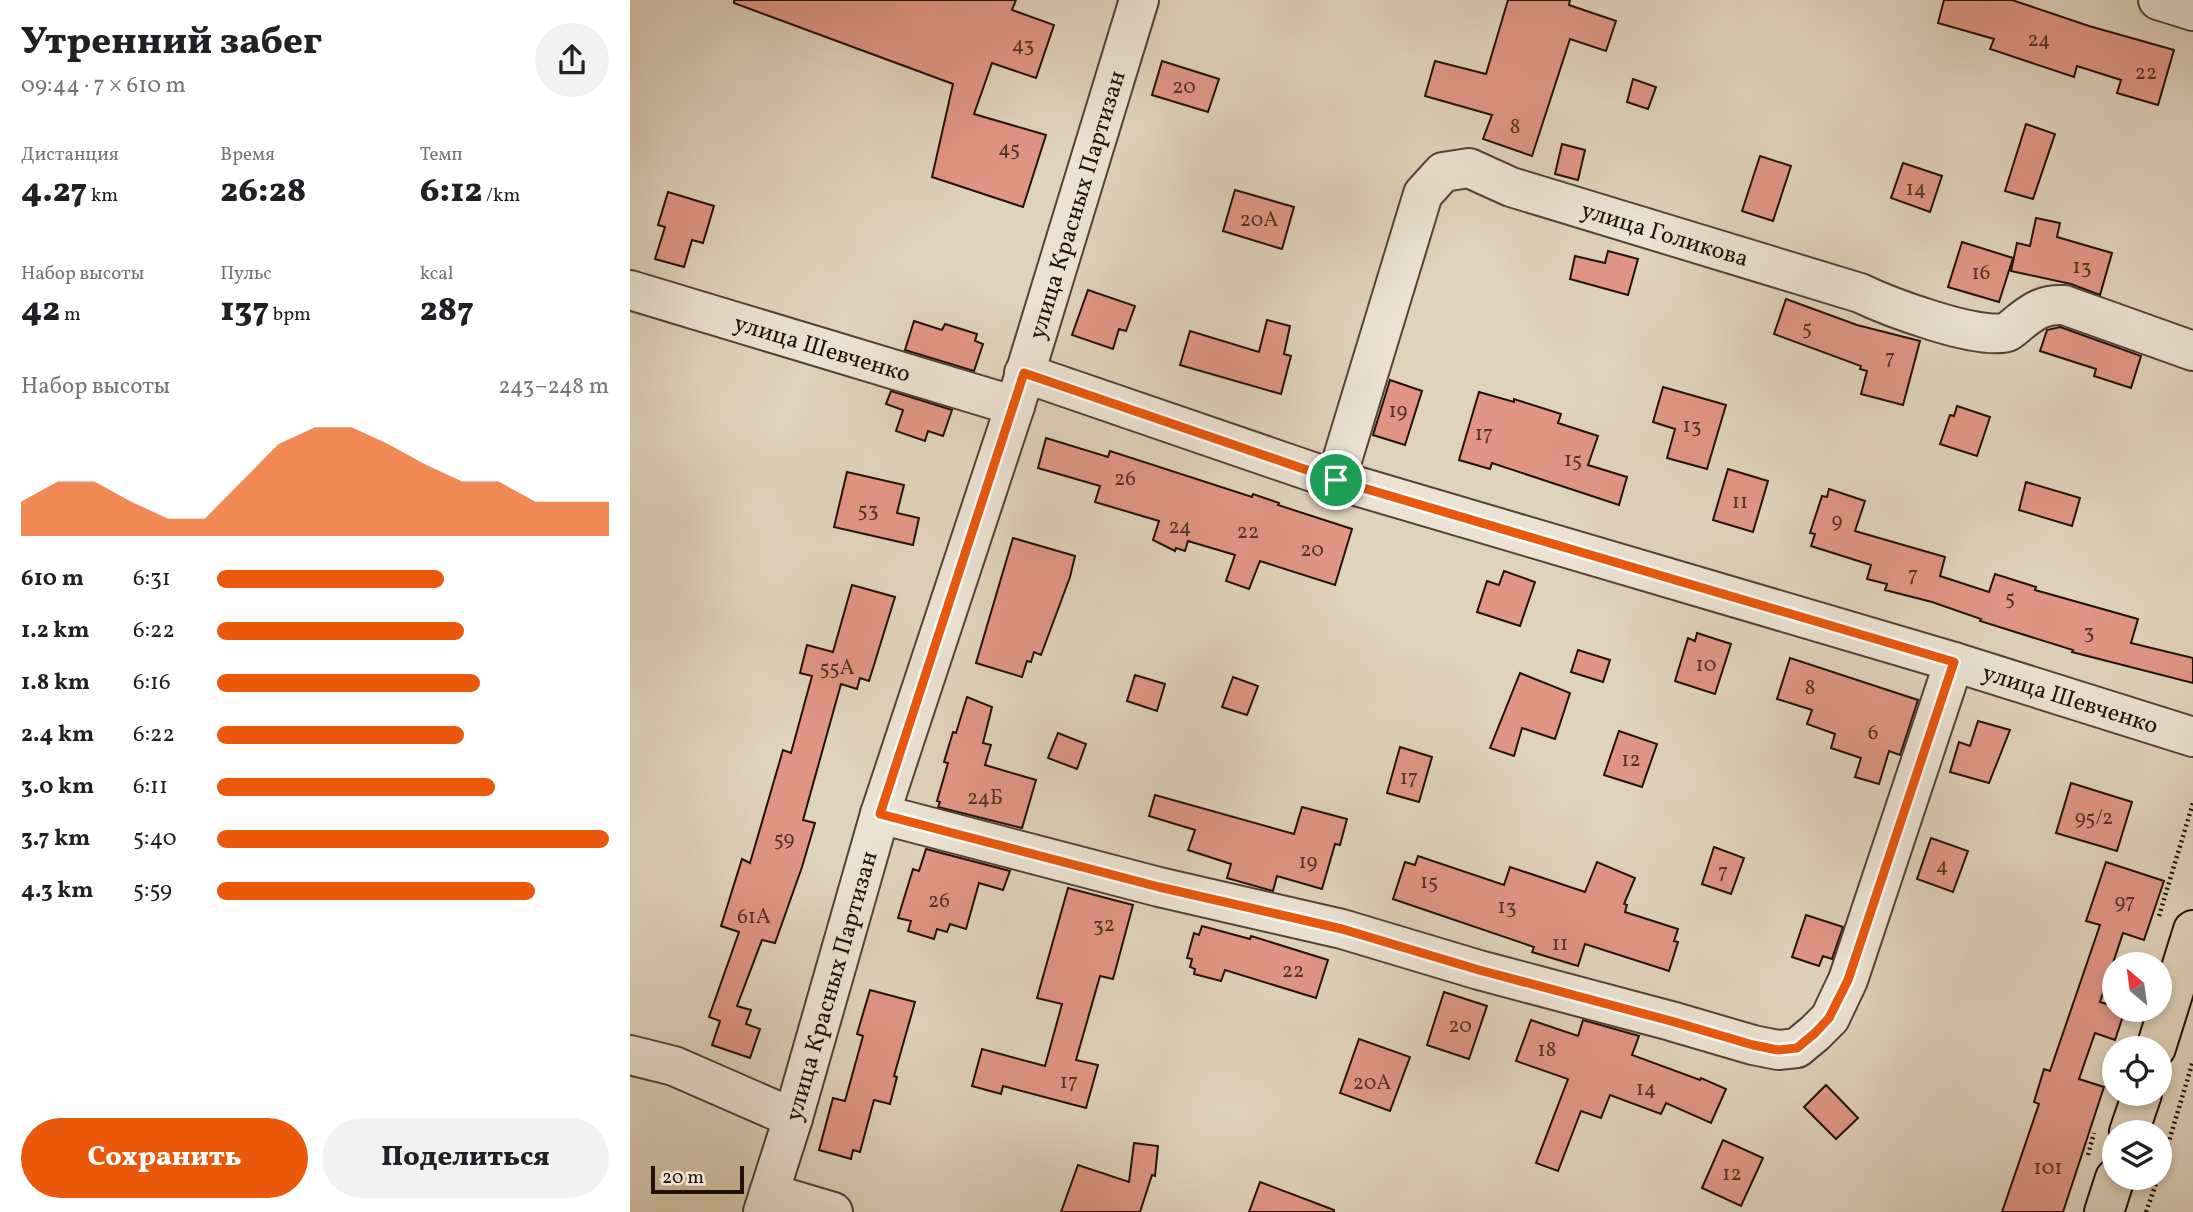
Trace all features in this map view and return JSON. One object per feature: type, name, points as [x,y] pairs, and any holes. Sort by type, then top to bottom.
[{"type":"main road","points":[[2158,1036],[2175,927]]},
{"type":"main road","points":[[2104,1212],[2111,1190]]},
{"type":"street","name":"улица Красных Партизан","points":[[766,1203],[880,814],[1019,390],[1139,0]]},
{"type":"street","points":[[2158,0],[2193,11]]},
{"type":"street","name":"улица Голикова","points":[[1336,480],[1423,194],[1443,172],[1469,168],[1511,187],[1860,293],[1888,306],[1970,330],[1986,333],[2008,332],[2037,309],[2050,304],[2064,305],[2193,351]]},
{"type":"street","name":"улица Шевченко","points":[[630,290],[1019,390],[1336,480],[1954,662],[2193,737]]},
{"type":"street","points":[[880,814],[1159,887],[1342,929],[1479,970],[1753,1045],[1778,1050],[1797,1048],[1829,1018],[1848,980],[1954,662]]},
{"type":"street","points":[[630,1055],[674,1066],[793,1118]]},
{"type":"street","points":[[766,1203],[833,1212]]},
{"type":"path","points":[[2175,927],[2193,803]]},
{"type":"path","points":[[2172,1131],[2193,1061]]},
{"type":"path","points":[[2146,1212],[2154,1190]]},
{"type":"building","points":[[734,0],[1016,0],[1012,10],[1054,25],[1036,78],[992,63],[974,114],[1046,135],[1023,207],[932,177],[953,84],[734,3]]},
{"type":"building","points":[[1508,0],[1570,0],[1569,5],[1616,21],[1606,51],[1570,39],[1532,156],[1483,139],[1492,115],[1425,96],[1435,61],[1486,74]]},
{"type":"building","points":[[1944,0],[2012,0],[2089,26],[2174,50],[2158,105],[2117,93],[2121,80],[2077,66],[2074,77],[1990,49],[1994,39],[1938,23]]},
{"type":"building","points":[[1162,61],[1219,79],[1208,112],[1152,95]]},
{"type":"building","points":[[1633,79],[1656,87],[1648,109],[1627,102]]},
{"type":"building","points":[[2026,124],[2055,134],[2033,199],[2005,191]]},
{"type":"building","points":[[1562,144],[1585,150],[1578,180],[1555,174]]},
{"type":"building","points":[[1760,156],[1791,166],[1773,221],[1742,211]]},
{"type":"building","points":[[1903,163],[1942,176],[1930,212],[1891,198]]},
{"type":"building","points":[[1235,190],[1294,207],[1282,249],[1223,231]]},
{"type":"building","points":[[668,192],[714,206],[703,243],[692,240],[684,267],[655,259],[665,227],[658,225]]},
{"type":"building","points":[[2036,218],[2060,223],[2057,237],[2112,253],[2100,295],[2071,284],[2011,271],[2017,243],[2030,246]]},
{"type":"building","points":[[1962,242],[2013,258],[1999,302],[1948,287]]},
{"type":"building","points":[[1608,251],[1638,259],[1628,295],[1570,279],[1575,256],[1605,263]]},
{"type":"building","points":[[1088,290],[1135,306],[1126,331],[1119,329],[1113,349],[1072,335]]},
{"type":"building","points":[[1786,299],[1857,325],[1920,341],[1903,405],[1861,394],[1867,371],[1860,369],[1861,366],[1774,334]]},
{"type":"building","points":[[1267,320],[1290,326],[1284,354],[1291,356],[1281,394],[1180,365],[1190,331],[1259,352]]},
{"type":"building","points":[[914,321],[942,330],[945,324],[977,334],[975,341],[983,344],[974,371],[905,350]]},
{"type":"building","points":[[2060,327],[2141,356],[2131,388],[2094,376],[2096,369],[2040,351],[2047,330]]},
{"type":"building","points":[[1390,380],[1422,391],[1405,445],[1373,435]]},
{"type":"building","points":[[1663,387],[1726,405],[1707,469],[1667,458],[1675,429],[1653,422]]},
{"type":"building","points":[[891,391],[952,410],[943,436],[928,431],[925,441],[896,431],[903,410],[886,404]]},
{"type":"building","points":[[1479,392],[1514,402],[1514,399],[1561,414],[1558,423],[1598,436],[1588,465],[1627,477],[1619,505],[1492,463],[1490,469],[1459,460]]},
{"type":"building","points":[[1957,406],[1990,417],[1977,456],[1940,444],[1950,415],[1954,416]]},
{"type":"building","points":[[1046,438],[1108,457],[1110,451],[1252,497],[1253,494],[1352,529],[1335,585],[1260,561],[1249,589],[1226,581],[1235,555],[1188,541],[1185,551],[1176,548],[1175,551],[1153,540],[1159,521],[1095,502],[1100,486],[1038,468]]},
{"type":"building","points":[[1728,469],[1768,481],[1753,532],[1713,520]]},
{"type":"building","points":[[847,472],[904,485],[897,513],[919,518],[913,545],[834,527]]},
{"type":"building","points":[[2026,482],[2080,498],[2072,526],[2019,510]]},
{"type":"building","points":[[1829,489],[1865,501],[1855,531],[1945,557],[1940,576],[1989,592],[1995,574],[2036,587],[2035,590],[2138,619],[2131,643],[2193,658],[2193,683],[2072,652],[2073,650],[1980,621],[1981,619],[1932,602],[1885,590],[1887,584],[1867,579],[1871,565],[1811,546],[1815,534],[1810,533],[1822,496],[1827,497]]},
{"type":"building","points":[[1013,538],[1075,556],[1041,655],[1034,652],[1031,662],[1027,661],[1022,677],[976,663]]},
{"type":"building","points":[[1504,571],[1535,582],[1520,626],[1477,612],[1487,581],[1499,585]]},
{"type":"building","points":[[852,585],[895,597],[869,681],[860,678],[857,689],[841,684],[803,820],[815,823],[802,867],[775,943],[762,940],[737,1006],[751,1010],[746,1024],[760,1029],[750,1058],[712,1045],[720,1021],[709,1017],[739,932],[721,926],[742,859],[750,863],[783,750],[791,753],[812,676],[800,673],[807,645],[833,652]]},
{"type":"building","points":[[1697,633],[1731,644],[1715,694],[1675,681],[1688,638],[1695,641]]},
{"type":"building","points":[[1578,650],[1610,660],[1603,682],[1571,672]]},
{"type":"building","points":[[1790,658],[1918,700],[1900,755],[1889,751],[1879,784],[1855,777],[1861,758],[1831,748],[1835,734],[1807,724],[1812,710],[1777,699]]},
{"type":"building","points":[[1520,673],[1570,693],[1555,739],[1522,728],[1514,756],[1490,748]]},
{"type":"building","points":[[1135,675],[1165,684],[1157,711],[1127,701]]},
{"type":"building","points":[[1233,677],[1258,686],[1247,715],[1222,707]]},
{"type":"building","points":[[967,697],[992,707],[983,743],[991,745],[985,765],[1036,780],[1022,828],[938,807],[940,802],[937,801],[948,763],[944,762]]},
{"type":"building","points":[[1978,721],[2010,730],[1989,783],[1950,772],[1959,742],[1970,746]]},
{"type":"building","points":[[1619,731],[1657,744],[1642,787],[1604,775]]},
{"type":"building","points":[[1058,733],[1086,744],[1077,769],[1048,758]]},
{"type":"building","points":[[1400,747],[1432,757],[1419,802],[1387,793]]},
{"type":"building","points":[[2071,783],[2132,802],[2117,851],[2056,833]]},
{"type":"building","points":[[1155,795],[1294,834],[1302,807],[1347,819],[1340,845],[1335,844],[1322,889],[1277,876],[1273,891],[1227,878],[1231,864],[1188,850],[1195,830],[1149,816]]},
{"type":"building","points":[[1931,838],[1968,851],[1953,892],[1917,879]]},
{"type":"building","points":[[1714,847],[1744,858],[1731,894],[1702,884]]},
{"type":"building","points":[[926,849],[1010,871],[1003,890],[979,883],[966,929],[950,924],[947,932],[937,929],[934,939],[908,931],[911,921],[898,918],[913,869],[919,871]]},
{"type":"building","points":[[1418,856],[1504,885],[1510,867],[1585,892],[1597,862],[1635,878],[1624,904],[1627,905],[1625,912],[1678,929],[1674,941],[1678,942],[1669,971],[1585,944],[1578,966],[1532,952],[1534,947],[1393,899],[1405,862],[1415,865]]},
{"type":"building","points":[[2106,862],[2164,881],[2144,940],[2123,933],[2117,952],[2102,952],[2102,1022],[2121,1022],[2116,1036],[2095,1033],[2079,1079],[2102,1086],[2102,1093],[2063,1212],[2002,1212],[2039,1104],[2034,1102],[2044,1069],[2050,1071],[2100,925],[2086,921]]},
{"type":"building","points":[[1068,888],[1133,905],[1113,979],[1100,976],[1076,1060],[1098,1065],[1086,1108],[1003,1086],[1001,1094],[972,1086],[982,1049],[1045,1066],[1062,1004],[1037,998]]},
{"type":"building","points":[[1806,915],[1843,927],[1832,959],[1823,956],[1819,966],[1792,957]]},
{"type":"building","points":[[1202,926],[1250,939],[1251,936],[1328,960],[1316,998],[1225,970],[1221,981],[1194,974],[1195,969],[1190,967],[1192,959],[1187,958],[1194,933],[1199,935]]},
{"type":"building","points":[[870,990],[915,1002],[894,1076],[897,1077],[890,1104],[874,1100],[860,1152],[853,1150],[851,1159],[819,1150],[833,1098],[845,1101],[863,1036],[857,1034]]},
{"type":"building","points":[[1444,992],[1487,1006],[1469,1059],[1427,1045]]},
{"type":"building","points":[[1531,1020],[1578,1036],[1583,1020],[1639,1036],[1632,1055],[1726,1089],[1711,1123],[1666,1103],[1661,1114],[1610,1095],[1601,1118],[1581,1111],[1558,1171],[1536,1163],[1568,1079],[1516,1061]]},
{"type":"building","points":[[1359,1039],[1410,1057],[1390,1111],[1340,1093]]},
{"type":"building","points":[[1826,1085],[1858,1118],[1836,1139],[1804,1107]]},
{"type":"building","points":[[1723,1140],[1763,1158],[1741,1206],[1702,1188]]},
{"type":"building","points":[[1134,1143],[1158,1146],[1155,1176],[1152,1175],[1140,1212],[1061,1212],[1078,1165],[1129,1182]]},
{"type":"building","points":[[1260,1182],[1334,1210],[1334,1212],[1249,1212]]},
{"type":"route","points":[[1024,373],[1336,480],[1954,662],[1848,980],[1829,1018],[1815,1033],[1797,1048],[1778,1050],[1753,1045],[1479,970],[1342,929],[1159,887],[880,814],[1024,373]]}]
